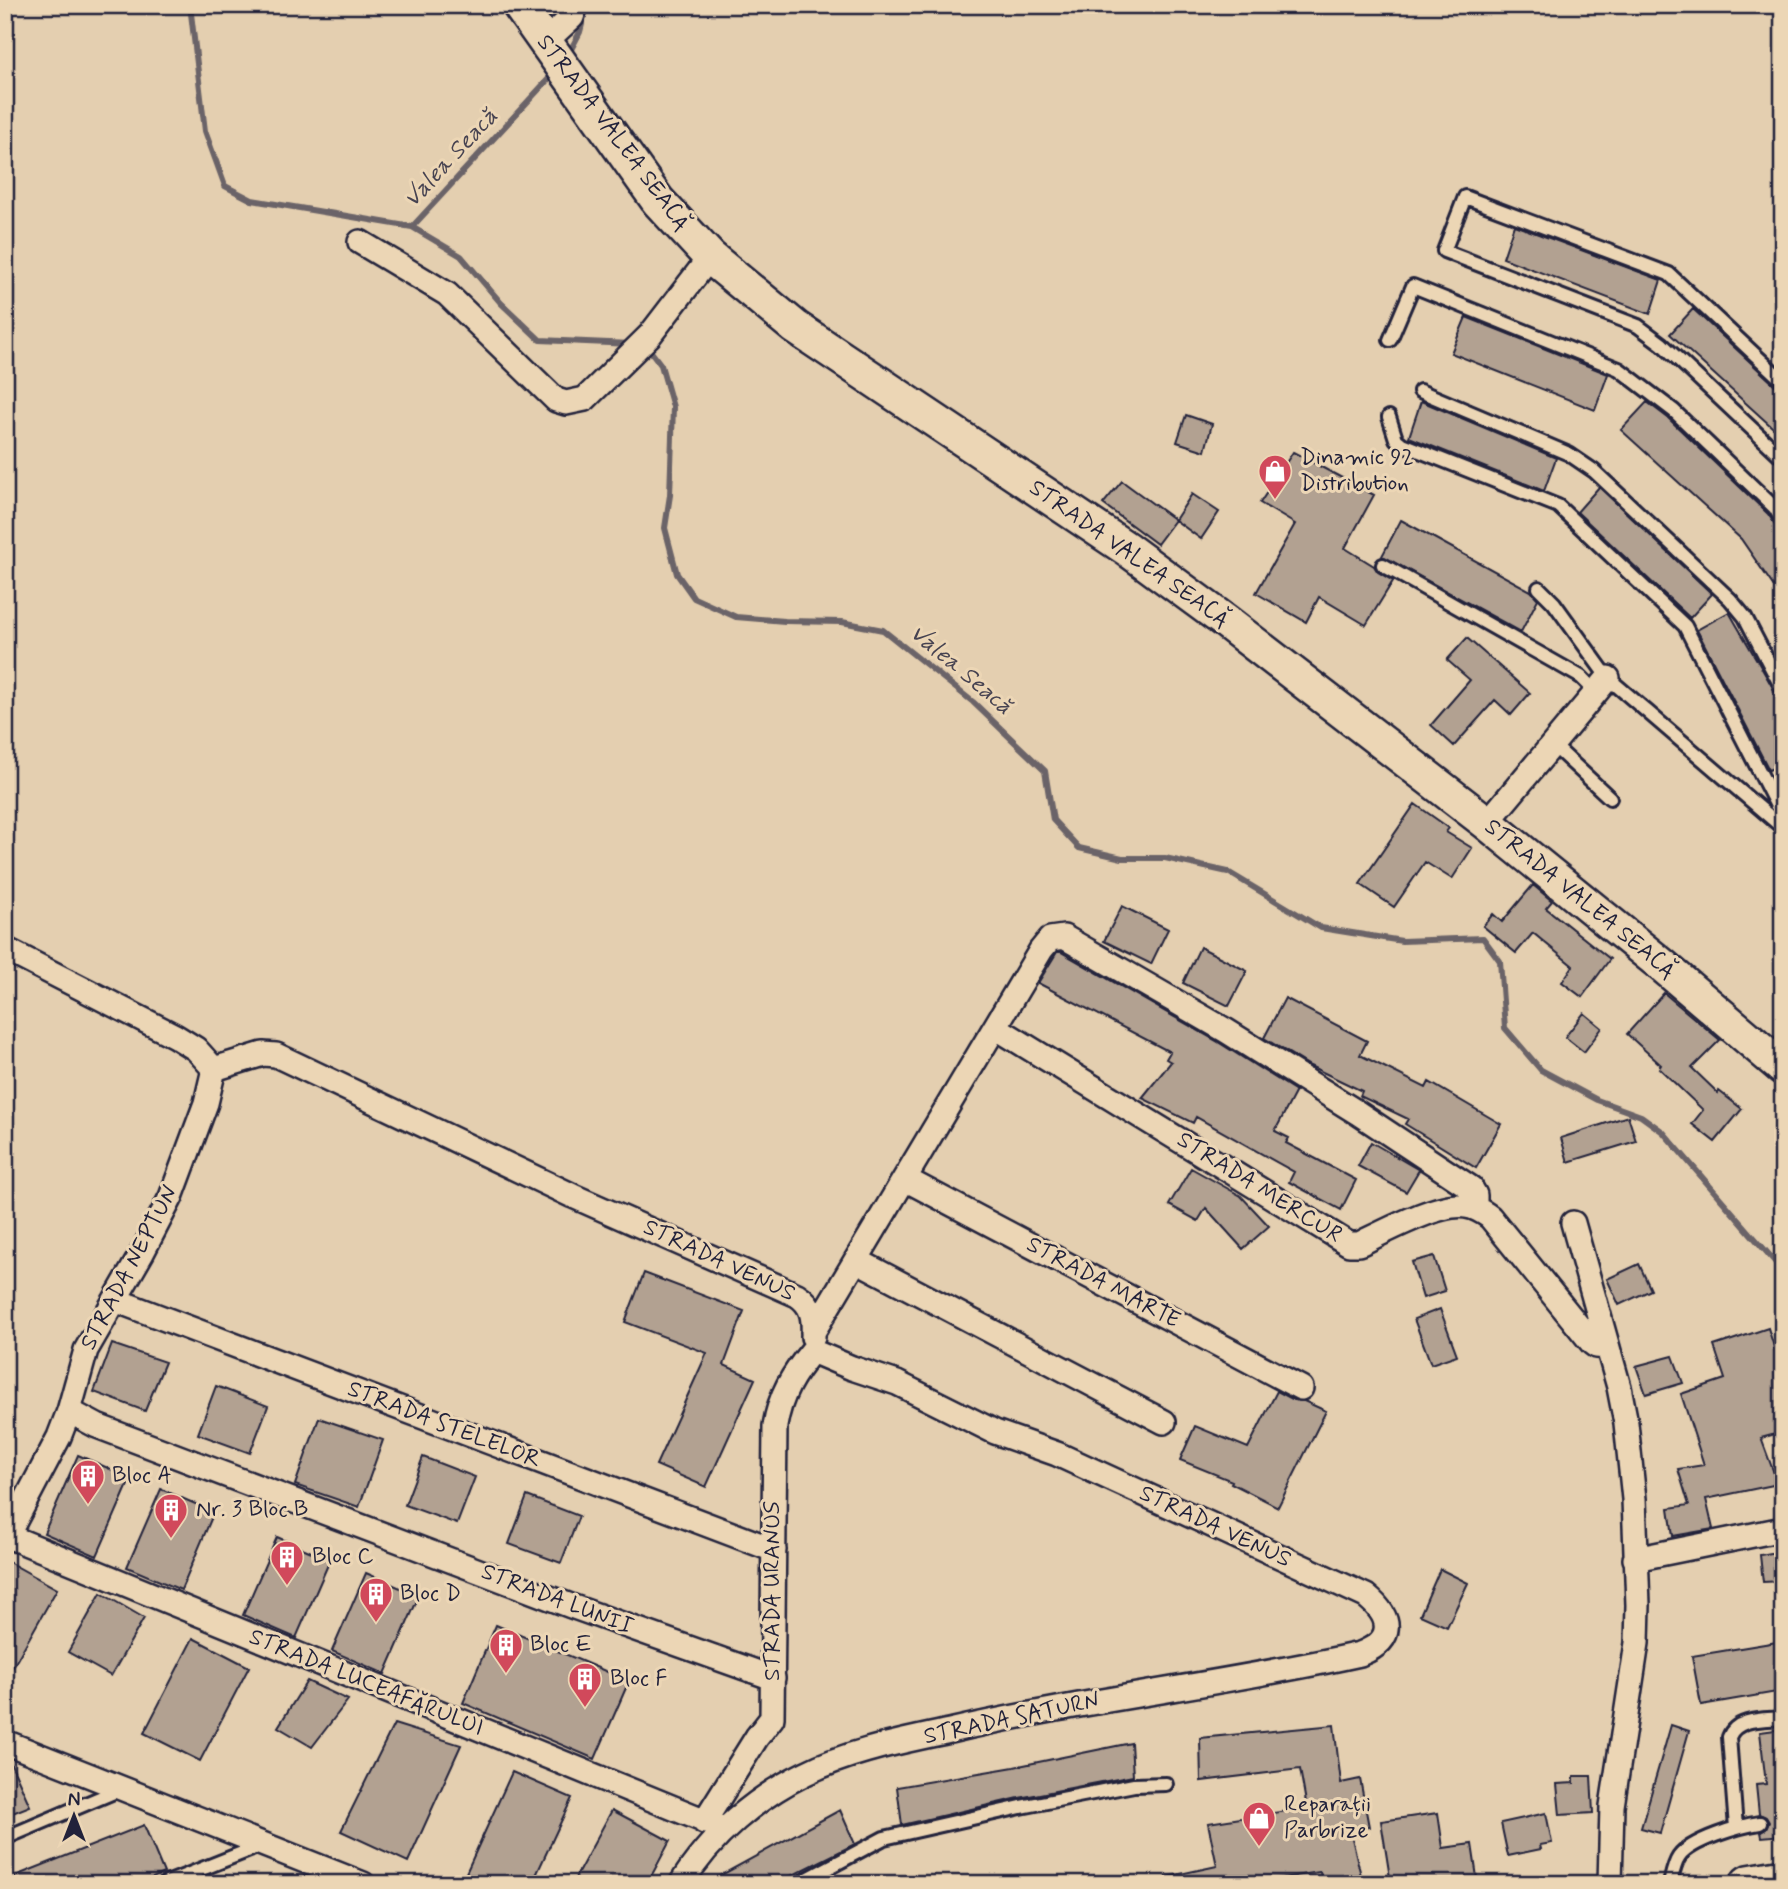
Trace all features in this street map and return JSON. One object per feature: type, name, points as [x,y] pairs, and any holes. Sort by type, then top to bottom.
[{"type":"main road","name":"STRADA VALEA SEACĂ","points":[[519,5],[658,201],[710,257],[795,327],[1127,549],[1226,621],[1487,823],[1662,965],[1783,1068]]},
{"type":"main road","points":[[1749,1884],[1783,1878]]},
{"type":"street","points":[[548,46],[572,17],[576,5]]},
{"type":"street","points":[[360,242],[447,294],[556,400],[566,403],[585,399],[632,355],[710,257]]},
{"type":"street","points":[[1487,823],[1602,685]]},
{"type":"street","name":"STRADA URANUS","points":[[715,1826],[757,1737],[772,1718],[775,1426],[778,1406],[856,1260],[1050,939],[1064,937],[1225,1030],[1471,1188],[1475,1195],[1475,1208]]},
{"type":"street","points":[[5,949],[186,1042],[214,1069]]},
{"type":"street","name":"STRADA MERCUR","points":[[995,1027],[1349,1244],[1359,1244],[1442,1208],[1457,1205],[1475,1208]]},
{"type":"street","name":"STRADA VENUS","points":[[214,1069],[262,1054],[276,1055],[573,1196],[797,1295],[808,1304],[812,1312],[813,1341],[852,1368],[897,1382],[995,1432],[1057,1454],[1366,1596],[1380,1607],[1385,1618],[1387,1626],[1384,1638]]},
{"type":"street","name":"STRADA NEPTUN","points":[[7,1538],[38,1480],[69,1411],[86,1350],[171,1197],[206,1103],[214,1069]]},
{"type":"street","name":"STRADA MARTE","points":[[905,1179],[1301,1388]]},
{"type":"street","points":[[1475,1208],[1490,1217],[1592,1343],[1596,1346],[1607,1346]]},
{"type":"street","points":[[1573,1223],[1626,1423],[1634,1499],[1639,1605],[1637,1643],[1612,1806],[1610,1884]]},
{"type":"street","points":[[856,1260],[1164,1422]]},
{"type":"street","name":"STRADA STELELOR","points":[[115,1300],[774,1550]]},
{"type":"street","name":"STRADA LUNII","points":[[69,1411],[97,1426],[571,1606],[773,1678]]},
{"type":"street","points":[[1636,1559],[1783,1529]]},
{"type":"street","name":"STRADA LUCEAFĂRULUI","points":[[7,1538],[715,1826]]},
{"type":"street","name":"STRADA SATURN","points":[[681,1884],[704,1851],[715,1826],[807,1772],[880,1747],[1004,1718],[1341,1659],[1372,1649],[1384,1638]]},
{"type":"street","points":[[5,1742],[264,1844],[354,1883]]},
{"type":"lane","points":[[1782,456],[1662,344],[1638,326],[1444,251],[1465,197],[1670,274],[1783,381]]},
{"type":"lane","points":[[1390,340],[1413,286],[1619,369],[1674,411],[1783,521]]},
{"type":"lane","points":[[1420,391],[1569,454],[1594,471],[1730,599],[1745,617],[1783,690]]},
{"type":"lane","points":[[1390,417],[1396,439],[1402,444],[1558,506],[1685,625],[1776,807],[1783,828]]},
{"type":"lane","points":[[1383,565],[1580,677],[1602,685],[1776,807]]},
{"type":"lane","points":[[1539,588],[1554,603],[1602,685]]},
{"type":"lane","points":[[1552,744],[1610,798]]},
{"type":"lane","points":[[1736,1828],[1729,1737],[1731,1732],[1745,1723],[1783,1718]]},
{"type":"lane","points":[[798,1884],[884,1838],[1033,1804],[1134,1785],[1166,1784]]},
{"type":"lane","points":[[5,1838],[123,1788]]},
{"type":"lane","points":[[1670,1884],[1678,1858],[1689,1848],[1736,1828],[1759,1823]]},
{"type":"lane","points":[[164,1884],[264,1844]]},
{"type":"building","points":[[1514,225],[1661,280],[1650,314],[1503,258]]},
{"type":"building","points":[[1693,309],[1783,390],[1783,437],[1670,334]]},
{"type":"building","points":[[1466,317],[1608,374],[1595,410],[1451,353]]},
{"type":"building","points":[[1421,401],[1556,458],[1544,491],[1409,437]]},
{"type":"building","points":[[1647,402],[1668,418],[1783,530],[1783,600],[1741,539],[1621,430]]},
{"type":"building","points":[[1186,415],[1212,424],[1205,451],[1177,442]]},
{"type":"building","points":[[1293,452],[1374,495],[1345,548],[1393,581],[1366,625],[1319,597],[1306,622],[1256,593],[1295,524],[1260,503]]},
{"type":"building","points":[[1122,481],[1175,520],[1157,544],[1103,504]]},
{"type":"building","points":[[1599,487],[1712,594],[1690,618],[1577,512]]},
{"type":"building","points":[[1192,494],[1219,512],[1201,539],[1175,520]]},
{"type":"building","points":[[1401,520],[1531,591],[1538,599],[1521,632],[1382,556]]},
{"type":"building","points":[[1729,612],[1783,705],[1783,762],[1769,770],[1697,630]]},
{"type":"building","points":[[1467,638],[1530,693],[1511,715],[1495,700],[1454,746],[1431,725],[1470,680],[1447,660]]},
{"type":"building","points":[[1415,804],[1449,828],[1446,832],[1472,848],[1452,879],[1425,862],[1394,907],[1360,884]]},
{"type":"building","points":[[1533,885],[1552,901],[1546,908],[1610,959],[1582,997],[1562,982],[1573,966],[1533,933],[1516,953],[1483,926],[1493,914],[1502,922]]},
{"type":"building","points":[[1122,906],[1168,929],[1151,964],[1104,941]]},
{"type":"building","points":[[1200,947],[1247,971],[1229,1006],[1183,983]]},
{"type":"building","points":[[1057,952],[1218,1042],[1296,1091],[1275,1131],[1289,1138],[1286,1143],[1356,1180],[1341,1210],[1289,1182],[1294,1172],[1196,1117],[1193,1123],[1142,1098],[1171,1062],[1166,1059],[1170,1052],[1038,983]]},
{"type":"building","points":[[1664,993],[1720,1040],[1692,1068],[1718,1093],[1719,1091],[1742,1109],[1715,1142],[1692,1124],[1703,1110],[1659,1068],[1661,1065],[1627,1034]]},
{"type":"building","points":[[1285,998],[1367,1041],[1360,1055],[1426,1088],[1429,1082],[1501,1124],[1476,1168],[1405,1124],[1408,1119],[1360,1096],[1362,1091],[1310,1066],[1264,1038]]},
{"type":"building","points":[[1584,1013],[1602,1028],[1584,1052],[1565,1037]]},
{"type":"building","points":[[1628,1116],[1636,1141],[1568,1162],[1561,1138]]},
{"type":"building","points":[[1371,1142],[1419,1170],[1406,1192],[1358,1166]]},
{"type":"building","points":[[1191,1168],[1241,1196],[1269,1226],[1243,1249],[1206,1208],[1198,1221],[1169,1205]]},
{"type":"building","points":[[1434,1256],[1445,1291],[1423,1298],[1412,1262]]},
{"type":"building","points":[[1639,1264],[1651,1290],[1619,1305],[1607,1279]]},
{"type":"building","points":[[644,1273],[744,1311],[724,1365],[755,1379],[706,1487],[656,1465],[707,1353],[625,1322]]},
{"type":"building","points":[[1440,1309],[1457,1355],[1431,1364],[1414,1319]]},
{"type":"building","points":[[1768,1328],[1783,1375],[1783,1432],[1761,1438],[1778,1484],[1706,1499],[1713,1529],[1673,1536],[1669,1508],[1689,1505],[1678,1469],[1704,1465],[1681,1394],[1725,1379],[1714,1346]]},
{"type":"building","points":[[112,1344],[165,1362],[145,1411],[94,1392]]},
{"type":"building","points":[[1673,1356],[1683,1383],[1646,1394],[1636,1366]]},
{"type":"building","points":[[216,1386],[268,1406],[250,1453],[198,1434]]},
{"type":"building","points":[[1277,1391],[1326,1411],[1278,1507],[1231,1483],[1232,1481],[1180,1460],[1195,1426],[1248,1448]]},
{"type":"building","points":[[319,1418],[383,1440],[359,1507],[295,1485]]},
{"type":"building","name":"Bloc A","points":[[78,1455],[131,1478],[97,1556],[44,1533]]},
{"type":"building","points":[[423,1457],[475,1477],[457,1524],[405,1505]]},
{"type":"building","name":"Nr. 3 Bloc B","points":[[161,1489],[214,1512],[181,1590],[127,1567]]},
{"type":"building","points":[[527,1496],[579,1516],[561,1563],[509,1544]]},
{"type":"building","name":"Bloc C","points":[[277,1537],[330,1560],[296,1638],[243,1615]]},
{"type":"building","points":[[1777,1552],[1783,1581],[1763,1582],[1760,1555]]},
{"type":"building","points":[[5,1560],[57,1589],[5,1681]]},
{"type":"building","points":[[1440,1569],[1468,1583],[1447,1627],[1420,1615]]},
{"type":"building","name":"Bloc D","points":[[366,1573],[419,1596],[385,1674],[332,1651]]},
{"type":"building","points":[[101,1593],[144,1618],[111,1676],[68,1652]]},
{"type":"building","points":[[496,1625],[629,1681],[595,1759],[463,1703]]},
{"type":"building","points":[[193,1638],[249,1667],[200,1761],[144,1733]]},
{"type":"building","points":[[1783,1641],[1783,1691],[1701,1705],[1692,1656]]},
{"type":"building","points":[[307,1681],[348,1700],[312,1747],[278,1727]]},
{"type":"building","points":[[394,1724],[461,1745],[408,1862],[341,1831]]},
{"type":"building","points":[[1334,1725],[1341,1783],[1360,1779],[1369,1827],[1350,1830],[1363,1884],[1322,1884],[1320,1872],[1244,1884],[1167,1884],[1166,1877],[1217,1866],[1208,1823],[1307,1808],[1300,1769],[1201,1781],[1200,1738]]},
{"type":"building","points":[[1671,1725],[1689,1731],[1660,1833],[1641,1828]]},
{"type":"building","points":[[1783,1729],[1783,1835],[1762,1837],[1761,1832],[1769,1822],[1759,1814],[1756,1785],[1766,1784],[1760,1732]]},
{"type":"building","points":[[1131,1743],[1133,1776],[1019,1798],[902,1825],[897,1787]]},
{"type":"building","points":[[5,1757],[9,1759],[30,1806],[5,1816]]},
{"type":"building","points":[[512,1772],[572,1798],[532,1884],[461,1884]]},
{"type":"building","points":[[1574,1776],[1591,1776],[1593,1813],[1560,1815],[1557,1784],[1574,1783]]},
{"type":"building","points":[[612,1810],[670,1841],[647,1884],[572,1884]]},
{"type":"building","points":[[840,1810],[855,1844],[775,1884],[705,1884]]},
{"type":"building","points":[[1438,1813],[1443,1848],[1472,1844],[1478,1884],[1391,1884],[1381,1821]]},
{"type":"building","points":[[1546,1813],[1552,1843],[1540,1845],[1541,1849],[1508,1856],[1501,1823]]},
{"type":"building","points":[[144,1825],[164,1873],[139,1884],[5,1884],[5,1880]]},
{"type":"waterway","points":[[190,5],[205,131],[225,186],[252,200],[412,227],[461,256],[501,303],[540,340],[632,344]]},
{"type":"waterway","name":"Valea Seacă","points":[[568,55],[580,32],[587,5]]},
{"type":"waterway","name":"Valea Seacă","points":[[412,227],[555,72]]},
{"type":"waterway","name":"Valea Seacă","points":[[646,345],[661,365],[673,407],[670,495],[665,528],[677,574],[694,598],[736,617],[842,622],[883,630],[973,702],[1045,771],[1053,820],[1079,848],[1122,858],[1165,858],[1228,872],[1321,928],[1402,941],[1483,938],[1500,961],[1505,1028],[1541,1070],[1597,1100],[1641,1116],[1663,1132],[1783,1271]]},
{"type":"place","name":"Dinamic 92 Distribution","points":[[1275,501]]},
{"type":"place","name":"Bloc A","points":[[88,1506]]},
{"type":"place","name":"Nr. 3 Bloc B","points":[[171,1540]]},
{"type":"place","name":"Bloc C","points":[[287,1587]]},
{"type":"place","name":"Bloc D","points":[[376,1624]]},
{"type":"place","name":"Bloc E","points":[[506,1675]]},
{"type":"place","name":"Bloc F","points":[[585,1709]]},
{"type":"place","name":"Reparații Parbrize","points":[[1259,1848]]}]
